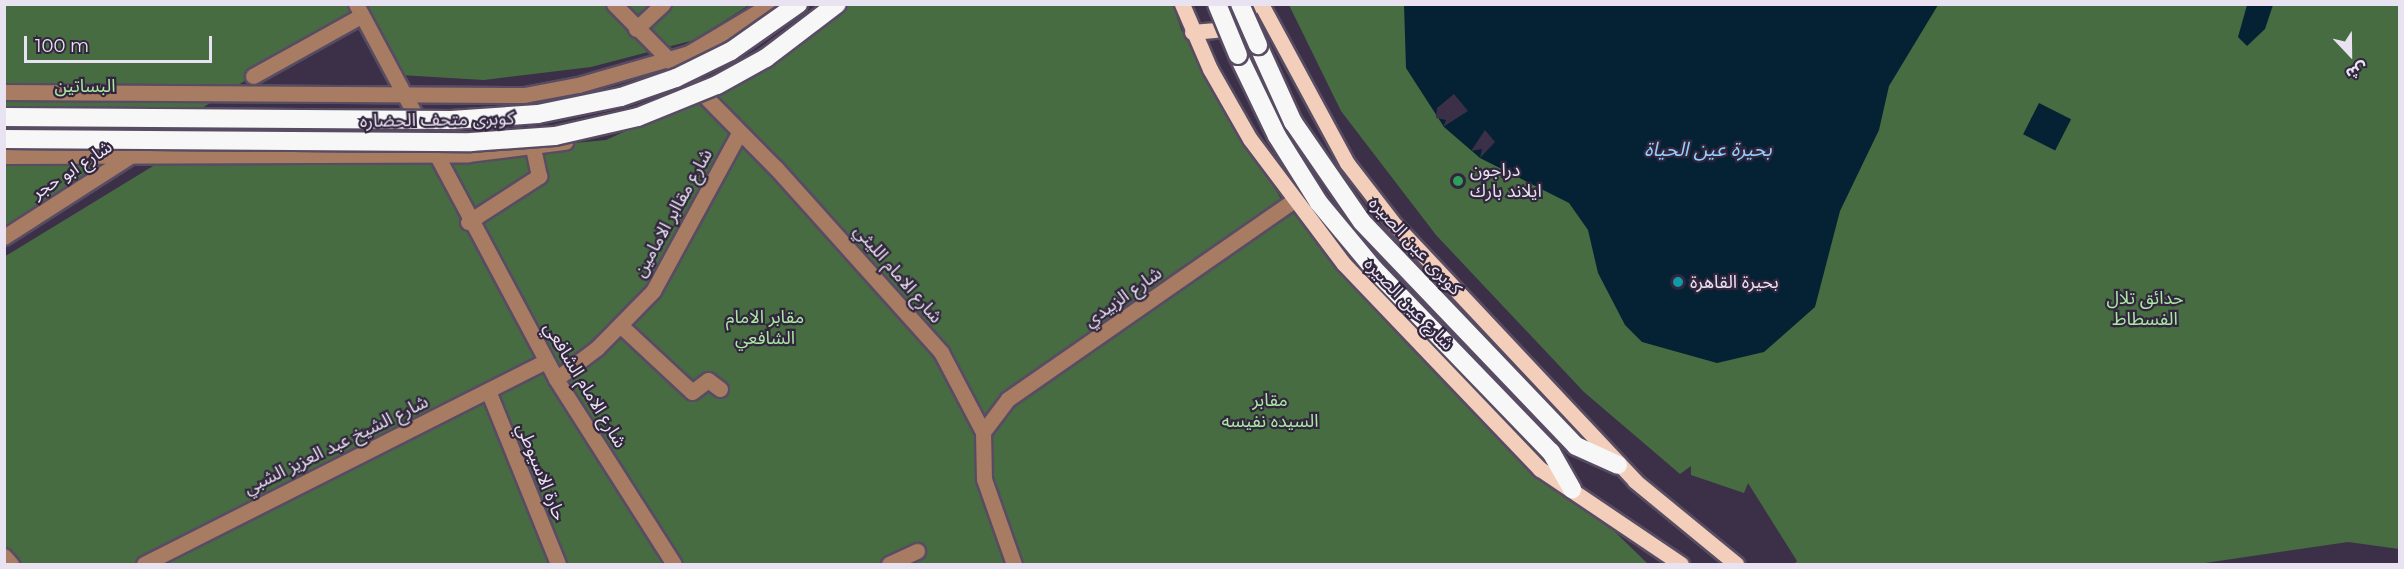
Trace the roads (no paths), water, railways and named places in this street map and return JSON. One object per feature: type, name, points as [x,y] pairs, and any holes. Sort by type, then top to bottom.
[{"type":"highway","name":"كوبرى متحف الحضاره","points":[[4,117],[452,120],[538,114],[603,102],[676,78],[731,51],[798,4]]},
{"type":"highway","name":"كوبرى متحف الحضاره","points":[[4,139],[471,142],[555,136],[638,117],[717,85],[766,58],[837,4]]},
{"type":"highway","points":[[1217,4],[1255,95],[1318,203],[1374,269],[1551,452],[1572,489]]},
{"type":"highway","name":"كوبرى عين الصيره","points":[[1240,4],[1293,122],[1362,222],[1572,442],[1587,454],[1618,465]]},
{"type":"main road","name":"شارع عين الصيره","points":[[1182,4],[1192,32],[1250,139],[1293,201],[1344,264],[1540,469],[1681,564]]},
{"type":"main road","points":[[1192,32],[1225,29],[1252,4]]},
{"type":"main road","points":[[1262,4],[1347,163],[1395,225],[1618,465],[1736,564]]},
{"type":"street","name":"شارع الامام الليثي","points":[[614,4],[703,98],[819,214],[940,352],[982,432],[990,506],[1014,564]]},
{"type":"street","points":[[636,29],[663,4]]},
{"type":"street","points":[[4,92],[524,95],[666,60],[708,44],[771,4]]},
{"type":"street","points":[[4,156],[432,154],[533,148],[627,126],[703,98],[775,59],[847,4]]},
{"type":"street","points":[[254,76],[358,10]]},
{"type":"street","name":"شارع الامام الشافعي","points":[[358,10],[468,222],[556,379],[674,564]]},
{"type":"street","name":"شارع مقاابر الامامين","points":[[556,379],[620,325],[666,272],[739,133]]},
{"type":"street","points":[[468,222],[539,176],[533,148]]},
{"type":"street","name":"شارع ابو حجر","points":[[4,237],[130,156]]},
{"type":"street","name":"شارع الزبيدي","points":[[982,432],[1008,399],[1293,201]]},
{"type":"street","points":[[620,325],[692,392],[708,380],[720,389]]},
{"type":"street","name":"شارع الشيخ عبد العزيز الشبي","points":[[144,564],[339,463],[489,393],[546,361]]},
{"type":"street","name":"حارة الاسيوطي","points":[[489,393],[556,564]]},
{"type":"street","points":[[889,564],[917,550]]},
{"type":"street","points":[[4,556],[11,564]]},
{"type":"water","name":"بحيرة عين الحياة","points":[[1404,4],[1938,5],[1889,86],[1879,130],[1840,211],[1815,307],[1764,352],[1717,363],[1642,342],[1625,325],[1598,273],[1588,230],[1569,203],[1480,158],[1444,127],[1406,68]]},
{"type":"water","points":[[2247,5],[2273,5],[2265,29],[2247,46],[2238,37]]},
{"type":"water","points":[[2039,103],[2071,119],[2055,151],[2023,134]]},
{"type":"place","name":"دراجون ايلاند بارك","points":[[1458,181]]},
{"type":"place","name":"بحيرة القاهرة","points":[[1678,282]]},
{"type":"park label","name":"البساتين","points":[[85,86]]},
{"type":"park label","name":"حدائق تلال الفسطاط","points":[[2145,309]]},
{"type":"park label","name":"مقابر الامام الشافعي","points":[[765,328]]},
{"type":"park label","name":"مقابر السيده نفيسه","points":[[1270,411]]}]
